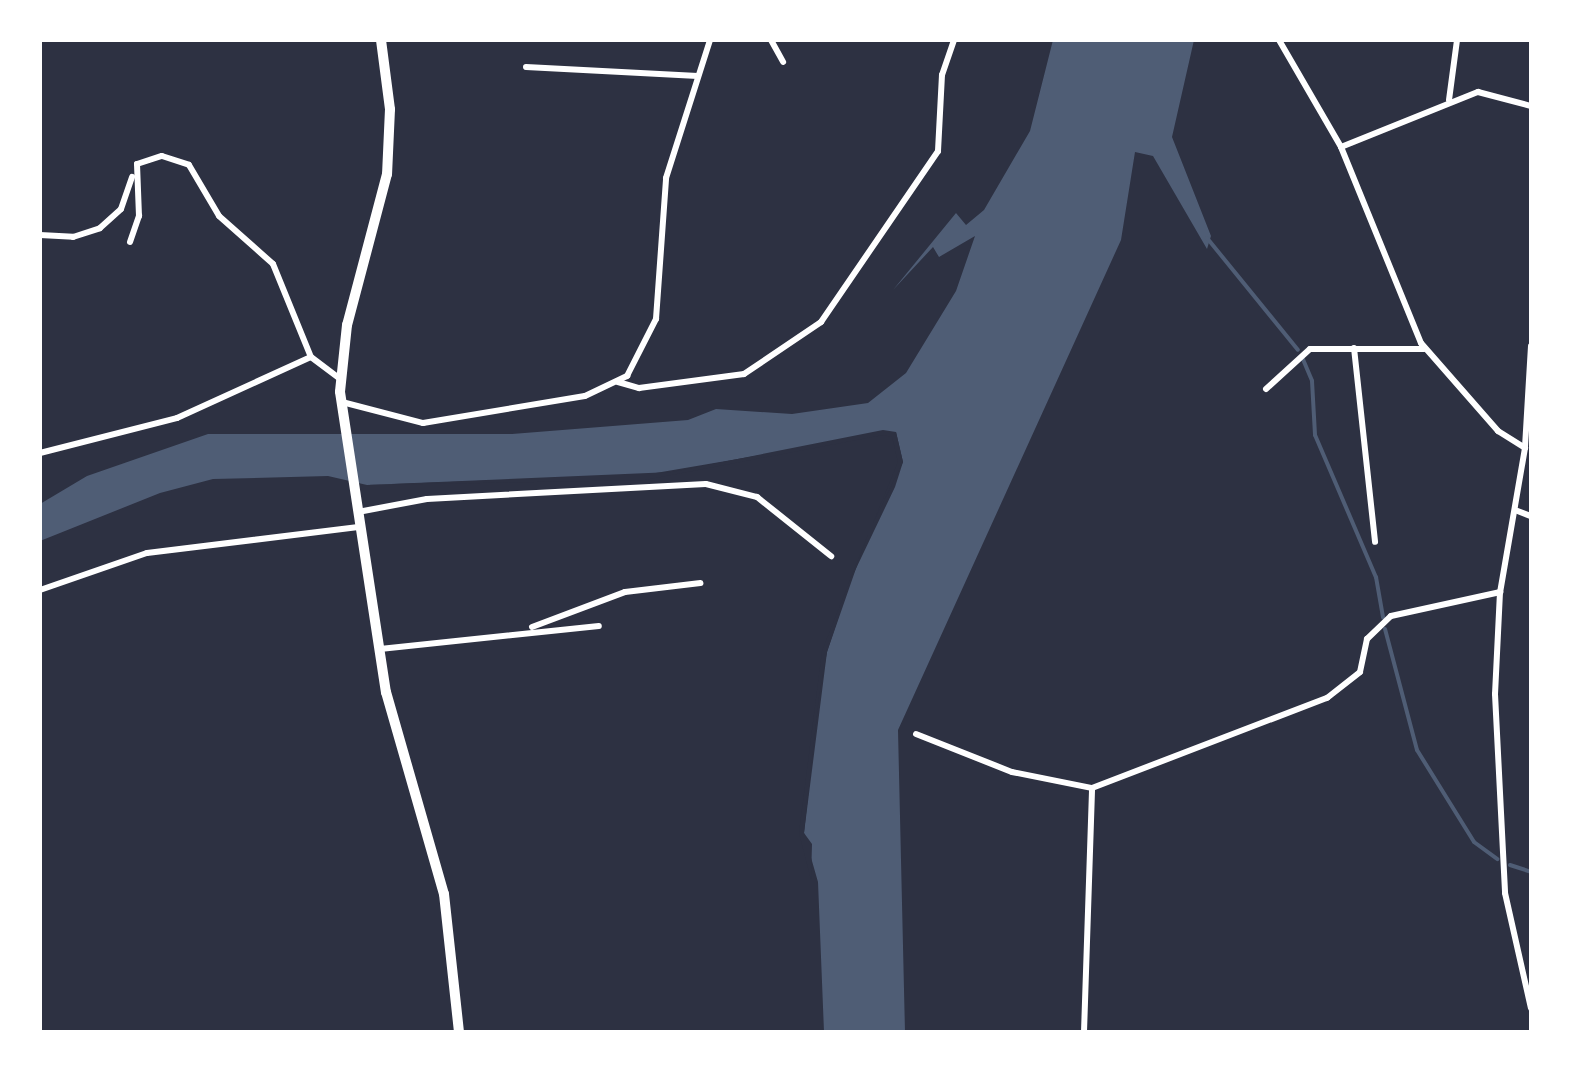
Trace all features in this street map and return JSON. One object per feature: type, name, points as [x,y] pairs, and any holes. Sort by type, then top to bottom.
[{"type":"main road","points":[[381,40],[390,110],[387,174],[340,379],[341,401],[390,709],[444,894],[459,1032]]},
{"type":"street","points":[[341,401],[424,423],[585,396],[618,382],[656,319],[666,178],[710,40]]},
{"type":"street","points":[[771,40],[784,62]]},
{"type":"street","points":[[618,382],[639,388],[744,374],[821,322],[938,151],[942,75],[954,40]]},
{"type":"street","points":[[1279,40],[1341,148],[1426,349],[1498,431],[1525,448]]},
{"type":"street","points":[[1449,100],[1456,40]]},
{"type":"street","points":[[526,67],[698,76]]},
{"type":"street","points":[[1341,148],[1449,100],[1496,92],[1531,106]]},
{"type":"street","points":[[40,236],[73,237],[100,228],[121,209],[134,171],[162,156],[196,171],[220,216],[273,264],[310,357],[340,379]]},
{"type":"street","points":[[130,242],[139,216],[134,171]]},
{"type":"street","points":[[1531,346],[1525,448],[1500,592],[1495,694],[1505,893],[1531,1008]]},
{"type":"street","points":[[1266,389],[1310,348],[1426,349]]},
{"type":"street","points":[[1354,348],[1374,542]]},
{"type":"street","points":[[40,453],[176,418],[310,357]]},
{"type":"street","points":[[357,512],[427,500],[706,484],[757,497],[830,556]]},
{"type":"street","points":[[1516,510],[1531,516]]},
{"type":"street","points":[[40,590],[147,554],[360,527]]},
{"type":"street","points":[[516,632],[625,592],[700,583]]},
{"type":"street","points":[[916,734],[1028,776],[1092,788],[1327,698],[1360,672],[1368,638],[1390,616],[1500,592]]},
{"type":"street","points":[[380,649],[599,626]]},
{"type":"street","points":[[1084,1032],[1092,788]]},
{"type":"water","points":[[1053,40],[1194,40],[1172,137],[1211,236],[1207,249],[1153,156],[1135,152],[1121,240],[898,730],[905,1032],[824,1032],[818,882],[804,833],[827,652],[851,579],[903,462],[896,432],[644,475],[367,485],[328,476],[213,479],[160,493],[40,541],[40,504],[87,476],[208,434],[512,434],[688,420],[716,409],[792,414],[868,403],[906,373],[956,291],[975,236],[939,257],[933,247],[893,290],[956,213],[966,225],[984,210],[1030,131]]},
{"type":"pier","points":[[883,430],[896,432],[903,462],[873,523],[898,462],[892,437],[883,435],[645,480],[367,485],[672,472]]},
{"type":"pier","points":[[868,534],[827,652],[819,696],[804,833],[812,844],[811,880],[799,833],[822,651]]},
{"type":"waterway","points":[[1207,238],[1298,350]]},
{"type":"waterway","points":[[1302,357],[1312,381],[1315,435],[1376,577],[1383,617]]},
{"type":"waterway","points":[[1385,629],[1417,750],[1474,842],[1497,859]]},
{"type":"waterway","points":[[1510,865],[1531,872]]}]
